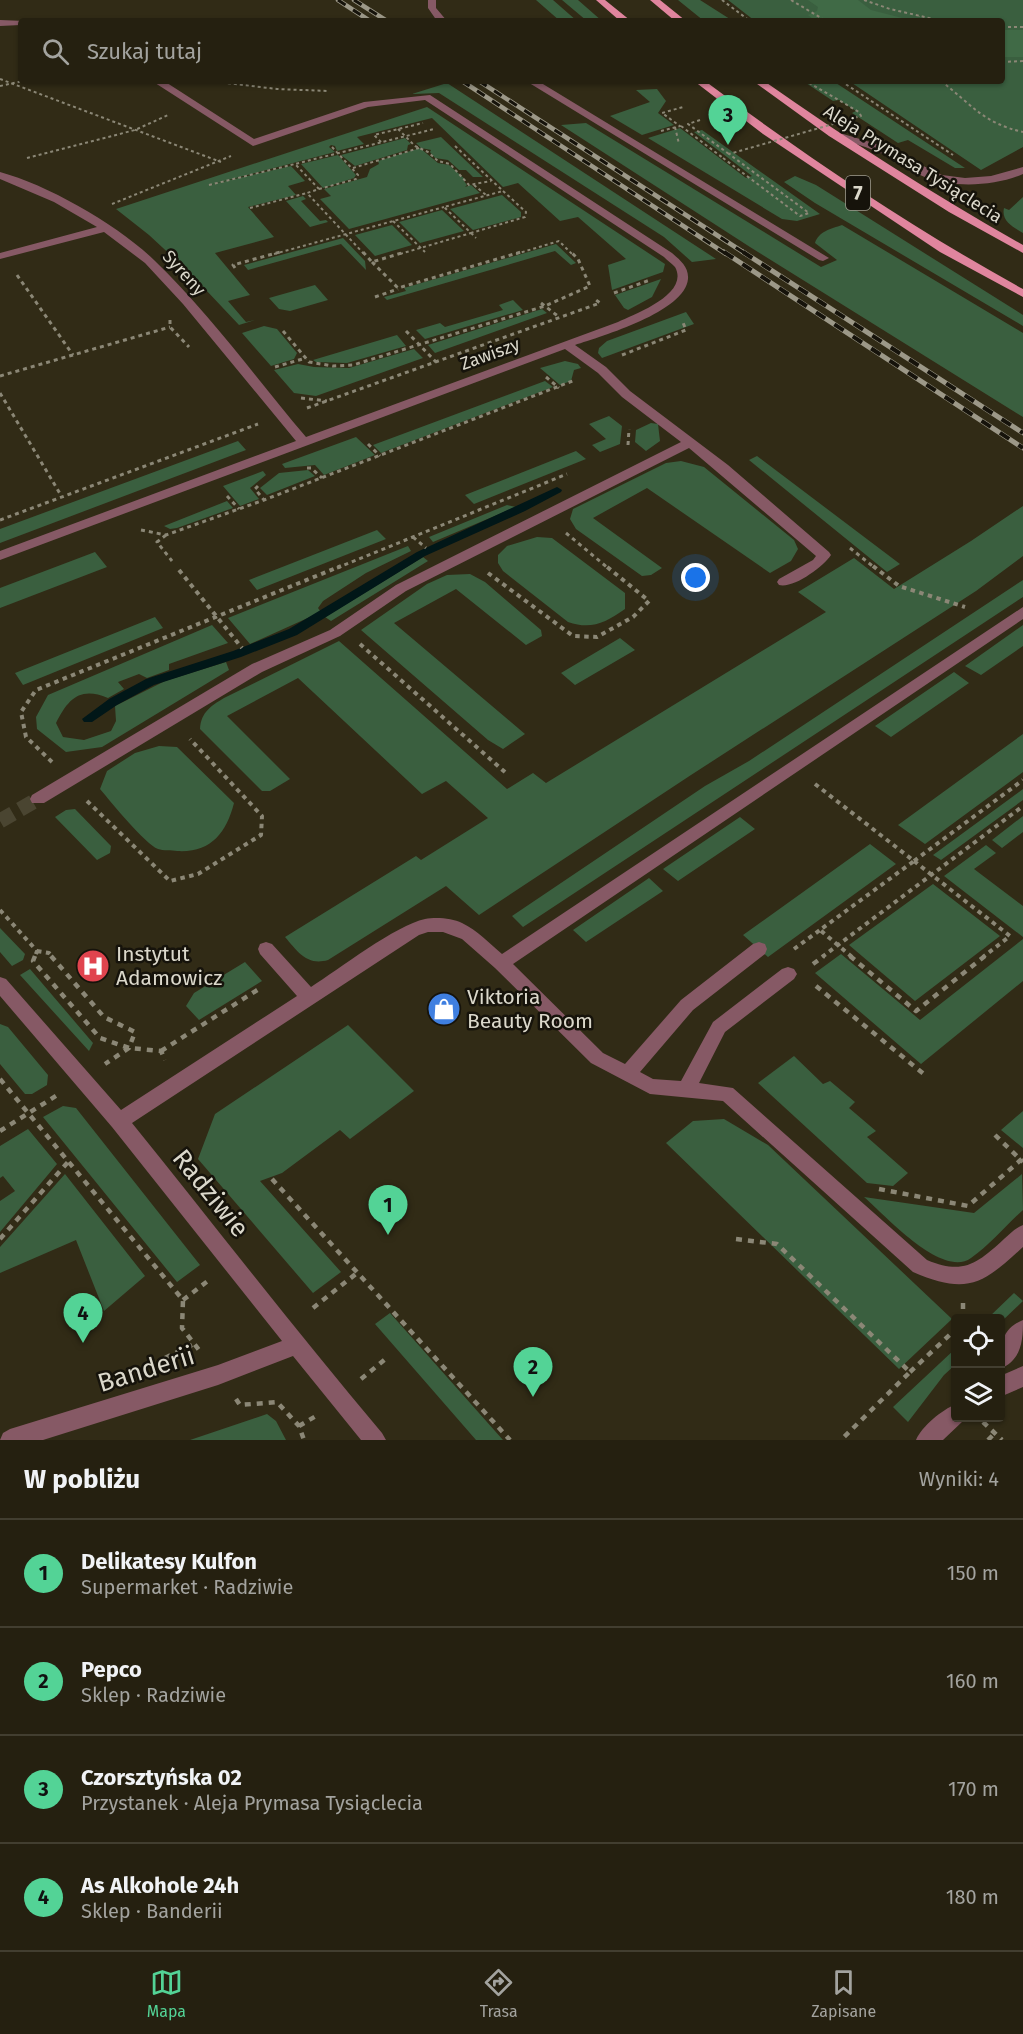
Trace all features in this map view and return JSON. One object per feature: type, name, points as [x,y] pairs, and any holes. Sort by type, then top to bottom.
[{"type":"main road","points":[[600,0],[622,18]]},
{"type":"main road","points":[[654,0],[677,18]]},
{"type":"main road","name":"7","points":[[703,84],[767,132],[944,250],[1023,294]]},
{"type":"main road","name":"Aleja Prymasa Tysiąclecia","points":[[762,84],[833,134],[953,210],[1023,250]]},
{"type":"street","points":[[432,0],[432,8],[440,18]]},
{"type":"street","points":[[0,23],[18,22]]},
{"type":"street","points":[[162,84],[253,143]]},
{"type":"street","points":[[536,84],[823,258]]},
{"type":"street","name":"Zawiszy","points":[[0,556],[632,320],[673,298],[680,286],[683,274],[681,267],[668,255],[428,97],[367,104],[253,143]]},
{"type":"street","points":[[833,134],[882,150],[932,176],[951,180],[993,178],[1014,175],[1023,170]]},
{"type":"street","name":"Syreny","points":[[0,175],[58,200],[132,246],[168,281],[303,442]]},
{"type":"street","points":[[0,256],[106,228]]},
{"type":"street","points":[[567,345],[595,365],[626,394],[691,442],[824,555],[818,563],[784,582]]},
{"type":"street","points":[[38,799],[257,668],[342,628],[401,588],[691,442]]},
{"type":"street","points":[[501,963],[1023,612]]},
{"type":"street","points":[[119,1121],[308,996],[413,930],[427,925],[455,927],[480,944],[501,963],[597,1058],[650,1086],[728,1094],[920,1266],[937,1274],[962,1278],[984,1269],[1023,1234]]},
{"type":"street","points":[[266,949],[308,996]]},
{"type":"street","points":[[627,1074],[687,1005],[759,949]]},
{"type":"street","points":[[686,1089],[718,1027],[788,974]]},
{"type":"street","name":"Radziwie","points":[[0,984],[119,1121],[375,1440]]},
{"type":"street","points":[[1005,1353],[1023,1330]]},
{"type":"street","name":"Banderii","points":[[10,1440],[218,1375],[297,1345]]},
{"type":"street","points":[[1005,1385],[1023,1376]]},
{"type":"street","points":[[927,1440],[951,1418]]},
{"type":"path","points":[[722,0],[746,18]]},
{"type":"path","points":[[791,0],[821,18]]},
{"type":"path","points":[[864,0],[929,18]]},
{"type":"path","points":[[1005,27],[1023,27]]},
{"type":"path","points":[[1005,62],[1023,61]]},
{"type":"path","points":[[0,79],[221,162]]},
{"type":"path","points":[[0,86],[18,82]]},
{"type":"path","points":[[235,84],[277,89],[329,91]]},
{"type":"path","points":[[729,154],[861,116],[859,112],[811,84]]},
{"type":"path","points":[[846,84],[958,159]]},
{"type":"path","points":[[944,84],[978,115],[994,125],[1023,132]]},
{"type":"path","points":[[26,159],[135,130],[192,104]]},
{"type":"path","points":[[683,107],[662,113],[800,216],[809,213],[690,124]]},
{"type":"path","points":[[652,134],[700,120]]},
{"type":"path","points":[[209,185],[436,129],[428,122],[374,135],[381,142]]},
{"type":"path","points":[[398,129],[438,161],[450,164],[468,180],[465,181],[469,185],[492,181]]},
{"type":"path","points":[[106,206],[221,162],[253,143]]},
{"type":"path","points":[[372,261],[525,217],[526,212],[452,143]]},
{"type":"path","points":[[250,208],[356,179],[358,175],[332,147]]},
{"type":"path","points":[[352,169],[420,147]]},
{"type":"path","points":[[295,164],[319,189]]},
{"type":"path","points":[[473,184],[486,195]]},
{"type":"path","points":[[235,268],[233,265],[503,191]]},
{"type":"path","points":[[307,193],[398,288]]},
{"type":"path","points":[[444,207],[476,238]]},
{"type":"path","points":[[393,221],[425,252]]},
{"type":"path","points":[[284,331],[309,362],[333,366],[353,365],[543,304],[590,286],[578,259],[558,241],[398,288],[399,290],[375,297]]},
{"type":"path","points":[[16,273],[73,355]]},
{"type":"path","points":[[614,293],[654,279]]},
{"type":"path","points":[[298,411],[600,303],[596,300],[599,298]]},
{"type":"path","points":[[543,304],[559,318]]},
{"type":"path","points":[[0,376],[170,327]]},
{"type":"path","points":[[172,561],[157,542],[166,535],[574,382],[578,373],[595,365],[686,330]]},
{"type":"path","points":[[406,331],[436,362]]},
{"type":"path","points":[[273,368],[306,358]]},
{"type":"path","points":[[0,393],[62,497]]},
{"type":"path","points":[[0,520],[266,422]]},
{"type":"path","points":[[171,718],[262,816],[261,835],[198,874],[170,881],[81,796],[91,767],[58,768],[26,738],[21,712],[36,690],[575,471]]},
{"type":"path","points":[[466,556],[573,636],[597,638],[633,617],[649,602],[544,515]]},
{"type":"path","points":[[137,529],[166,535]]},
{"type":"path","points":[[413,537],[427,549]]},
{"type":"path","points":[[179,570],[243,649]]},
{"type":"path","points":[[342,628],[506,773]]},
{"type":"path","points":[[792,767],[915,860],[932,876],[1010,936],[916,1011],[820,930],[915,860],[1023,780]]},
{"type":"path","points":[[810,966],[1023,806]]},
{"type":"path","points":[[0,910],[37,951],[49,953],[104,1017],[135,1032],[129,1048],[100,1067]]},
{"type":"path","points":[[37,951],[30,963],[100,1038],[129,1048],[161,1051],[286,971]]},
{"type":"path","points":[[808,980],[925,1075]]},
{"type":"path","points":[[807,993],[816,986]]},
{"type":"path","points":[[161,1051],[167,1066]]},
{"type":"path","points":[[0,1079],[183,1300],[182,1328],[240,1405],[277,1402],[299,1426],[304,1440]]},
{"type":"path","points":[[0,1131],[65,1090]]},
{"type":"path","points":[[874,1188],[968,1206],[1022,1160],[995,1135]]},
{"type":"path","points":[[0,1239],[69,1161]]},
{"type":"path","points":[[272,1179],[510,1440]]},
{"type":"path","points":[[736,1239],[777,1244],[910,1372]]},
{"type":"path","points":[[313,1308],[357,1273]]},
{"type":"path","points":[[183,1300],[214,1276]]},
{"type":"path","points":[[841,1440],[951,1334]]},
{"type":"path","points":[[359,1381],[388,1357]]},
{"type":"path","points":[[299,1426],[320,1414]]},
{"type":"path","points":[[982,1422],[1002,1440]]},
{"type":"path","points":[[988,1440],[995,1433]]},
{"type":"green space","points":[[536,0],[553,0],[574,18],[557,18]]},
{"type":"green space","points":[[562,0],[578,0],[599,18],[583,18]]},
{"type":"green space","points":[[678,0],[700,0],[728,18],[700,18]]},
{"type":"green space","points":[[728,0],[1023,0],[1023,147],[981,170],[853,84],[1005,84],[1005,18],[751,18]]},
{"type":"green space","points":[[808,0],[858,0],[871,10],[902,18],[812,18],[808,15],[817,11],[818,7]]},
{"type":"green space","points":[[1005,30],[1023,30],[1023,57],[1005,57]]},
{"type":"green space","points":[[449,84],[716,259],[692,262],[664,237],[439,93],[412,94]]},
{"type":"green space","points":[[808,84],[838,84],[965,168],[955,168],[908,140],[898,143],[852,113],[856,111],[839,100],[833,101]]},
{"type":"green space","points":[[657,89],[666,101],[658,113],[674,125],[642,135],[610,116],[650,102],[636,90]]},
{"type":"green space","points":[[427,107],[665,264],[663,272],[612,290],[608,265],[626,259],[578,217],[560,221],[518,183],[503,187],[432,118],[357,137],[364,144],[337,151],[335,146],[331,145],[329,147],[335,152],[209,185],[291,166],[305,181],[288,186],[296,195],[248,207],[274,237],[215,253],[250,295],[228,301],[246,322],[255,320],[239,325],[189,272],[149,235],[116,209]]},
{"type":"green space","points":[[586,123],[821,267],[837,260],[815,243],[817,239],[826,231],[842,225],[1023,333],[1023,417],[750,247],[561,125]]},
{"type":"green space","points":[[680,128],[746,178],[752,176],[694,132],[702,130],[820,214],[797,221],[782,219],[648,138]]},
{"type":"green space","points":[[441,137],[483,177],[473,177],[466,170],[459,170],[448,160],[435,158],[431,150],[421,148],[416,143]]},
{"type":"green space","points":[[405,138],[411,144],[408,145],[407,150],[355,166],[341,155]]},
{"type":"green space","points":[[420,148],[438,163],[449,165],[466,180],[464,181],[467,185],[465,187],[471,185],[480,193],[349,229],[320,199],[331,196],[324,189],[367,177],[370,169],[379,164],[378,161]]},
{"type":"green space","points":[[338,155],[356,175],[354,178],[323,188],[301,164]]},
{"type":"green space","points":[[795,176],[816,185],[1023,315],[1023,326],[815,203],[784,182]]},
{"type":"green space","points":[[502,195],[521,212],[521,217],[473,230],[450,209]]},
{"type":"green space","points":[[303,196],[306,199],[301,201],[320,221],[328,222],[310,227],[286,201]]},
{"type":"green space","points":[[1023,197],[1023,233],[1006,220],[1004,208],[1009,210]]},
{"type":"green space","points":[[442,210],[464,231],[420,243],[399,222]]},
{"type":"green space","points":[[392,225],[412,245],[375,256],[355,235]]},
{"type":"green space","points":[[343,238],[365,261],[366,270],[341,244],[248,270],[244,265]]},
{"type":"green space","points":[[556,244],[576,263],[571,265],[555,251],[387,300],[384,297],[406,291],[404,288]]},
{"type":"green space","points":[[661,279],[652,297],[628,310],[615,295]]},
{"type":"green space","points":[[315,285],[328,300],[290,311],[279,309],[269,298]]},
{"type":"green space","points":[[513,300],[523,310],[425,339],[416,330],[440,323],[445,327],[503,310],[499,305]]},
{"type":"green space","points":[[542,309],[547,313],[435,353],[428,345]]},
{"type":"green space","points":[[686,312],[694,324],[602,358],[598,353],[599,348],[607,341]]},
{"type":"green space","points":[[264,326],[277,329],[297,353],[294,359],[271,366],[242,333]]},
{"type":"green space","points":[[397,335],[406,346],[347,363],[313,360]]},
{"type":"green space","points":[[414,349],[423,358],[316,396],[294,393],[274,370],[298,364],[349,368]]},
{"type":"green space","points":[[565,361],[578,364],[581,368],[574,370],[571,381],[560,385],[540,368]]},
{"type":"green space","points":[[545,381],[553,387],[381,453],[373,445]]},
{"type":"green space","points":[[609,416],[622,426],[620,444],[600,452],[592,445],[606,439],[589,424]]},
{"type":"green space","points":[[651,423],[658,424],[660,441],[646,451],[635,442],[636,430]]},
{"type":"green space","points":[[356,437],[375,455],[324,475],[315,465],[285,468],[282,464]]},
{"type":"green space","points":[[238,441],[246,450],[0,543],[0,529]]},
{"type":"green space","points":[[576,451],[586,459],[474,504],[465,495]]},
{"type":"green space","points":[[757,456],[900,564],[887,572],[749,460]]},
{"type":"green space","points":[[681,461],[704,467],[794,540],[798,549],[791,561],[770,573],[647,488],[593,518],[662,568],[651,575],[642,576],[576,529],[570,519],[573,509],[666,463]]},
{"type":"green space","points":[[308,470],[315,476],[267,495],[260,488],[279,473]]},
{"type":"green space","points":[[263,471],[266,475],[250,488],[259,499],[240,506],[223,486]]},
{"type":"green space","points":[[227,501],[233,508],[177,528],[170,529],[164,526]]},
{"type":"green space","points":[[507,505],[516,507],[433,542],[429,537]]},
{"type":"green space","points":[[1023,506],[1023,556],[976,591],[479,915],[446,886],[328,960],[309,959],[285,937],[416,856],[421,860],[488,818],[446,781],[422,794],[298,678],[227,716],[290,779],[270,791],[262,791],[200,729],[205,714],[224,698],[339,641],[507,789],[533,773],[546,783],[826,612],[798,592],[854,558],[894,589]]},
{"type":"green space","points":[[377,530],[386,539],[257,590],[249,580]]},
{"type":"green space","points":[[537,537],[552,538],[625,593],[625,609],[598,624],[584,625],[568,622],[503,571],[498,563],[498,555],[507,546]]},
{"type":"green space","points":[[408,546],[411,551],[366,573],[323,601],[318,608],[321,612],[250,644],[228,618]]},
{"type":"green space","points":[[95,552],[107,567],[0,608],[0,588]]},
{"type":"green space","points":[[423,557],[428,561],[331,621],[325,617]]},
{"type":"green space","points":[[470,574],[485,582],[541,630],[542,636],[526,645],[456,589],[394,623],[525,734],[503,749],[488,740],[361,630],[427,584],[447,575]]},
{"type":"green space","points":[[1023,580],[1023,597],[523,927],[512,916],[705,786],[749,761]]},
{"type":"green space","points":[[155,617],[163,628],[23,685],[15,673]]},
{"type":"green space","points":[[212,625],[228,643],[169,664],[169,670],[147,678],[139,674],[118,682],[124,689],[108,698],[90,693],[82,694],[70,701],[56,723],[63,737],[84,740],[111,731],[116,721],[115,706],[165,681],[226,662],[229,670],[102,747],[66,752],[37,729],[36,717],[48,695]]},
{"type":"green space","points":[[1023,625],[1023,646],[981,675],[965,666]]},
{"type":"green space","points":[[620,638],[635,650],[575,685],[561,673]]},
{"type":"green space","points":[[954,672],[969,683],[891,737],[875,726]]},
{"type":"green space","points":[[1023,734],[1023,772],[925,844],[898,825]]},
{"type":"green space","points":[[159,746],[177,747],[234,803],[221,832],[215,839],[199,849],[177,851],[152,846],[100,789],[107,771],[135,753]]},
{"type":"green space","points":[[1023,789],[1023,800],[941,860],[933,855]]},
{"type":"green space","points":[[75,809],[111,846],[110,853],[97,860],[55,817],[66,810]]},
{"type":"green space","points":[[1023,816],[1023,832],[1002,848],[992,840]]},
{"type":"green space","points":[[740,817],[755,829],[678,881],[663,869]]},
{"type":"green space","points":[[870,844],[896,864],[768,957],[743,935]]},
{"type":"green space","points":[[986,845],[996,853],[974,869],[1023,906],[1023,937],[944,876]]},
{"type":"green space","points":[[649,878],[663,891],[586,942],[573,930]]},
{"type":"green space","points":[[933,884],[1000,936],[915,1001],[849,945]]},
{"type":"green space","points":[[0,928],[25,954],[23,960],[12,966],[0,952]]},
{"type":"green space","points":[[1023,939],[1023,981],[921,1064],[815,973],[841,954],[920,1020]]},
{"type":"green space","points":[[245,962],[262,981],[199,1020],[186,1006],[194,993]]},
{"type":"green space","points":[[30,969],[93,1043],[89,1051],[20,975]]},
{"type":"green space","points":[[0,1024],[8,1027],[48,1075],[47,1085],[32,1094],[25,1094],[0,1064]]},
{"type":"green space","points":[[348,1025],[414,1091],[350,1139],[340,1130],[282,1173],[260,1181],[341,1272],[313,1293],[198,1159],[215,1114]]},
{"type":"green space","points":[[794,1056],[823,1084],[830,1081],[855,1102],[849,1108],[876,1131],[867,1137],[908,1173],[893,1186],[867,1183],[758,1083]]},
{"type":"green space","points":[[63,1106],[76,1108],[200,1265],[177,1282],[43,1117]]},
{"type":"green space","points":[[1023,1111],[1023,1148],[1001,1130]]},
{"type":"green space","points":[[724,1119],[768,1145],[951,1320],[899,1369],[666,1143],[693,1121]]},
{"type":"green space","points":[[28,1129],[57,1164],[0,1232],[0,1201],[15,1191],[3,1176],[0,1178],[0,1146]]},
{"type":"green space","points":[[65,1174],[145,1276],[104,1311],[76,1240],[0,1273],[0,1247]]},
{"type":"green space","points":[[1022,1174],[1023,1210],[978,1253],[959,1262],[945,1260],[930,1253],[899,1230],[864,1197],[974,1213]]},
{"type":"green space","points":[[1014,1293],[1023,1301],[1005,1318],[1005,1314],[992,1314]]},
{"type":"green space","points":[[390,1313],[503,1440],[476,1440],[375,1324]]},
{"type":"green space","points":[[951,1353],[951,1369],[908,1422],[893,1407]]},
{"type":"green space","points":[[267,1414],[276,1421],[286,1440],[190,1440]]},
{"type":"waterway","points":[[88,719],[150,682],[237,654],[293,632],[421,554],[521,509],[557,490]]},
{"type":"tunnel","points":[[0,821],[38,799]]},
{"type":"railway","points":[[338,0],[365,18]]},
{"type":"railway","points":[[354,0],[382,18]]},
{"type":"railway","points":[[467,84],[726,254]]},
{"type":"railway","points":[[484,84],[746,254]]},
{"type":"railway","points":[[724,252],[1023,448]]},
{"type":"railway","points":[[743,252],[1023,433]]},
{"type":"place","name":"Czorsztyńska 02","points":[[728,145]]},
{"type":"place","name":"Instytut Adamowicz","points":[[93,966]]},
{"type":"place","name":"Viktoria Beauty Room","points":[[444,1009]]},
{"type":"place","name":"Delikatesy Kulfon","points":[[388,1235]]},
{"type":"place","name":"As Alkohole 24h","points":[[83,1343]]},
{"type":"place","name":"Pepco","points":[[533,1397]]}]
